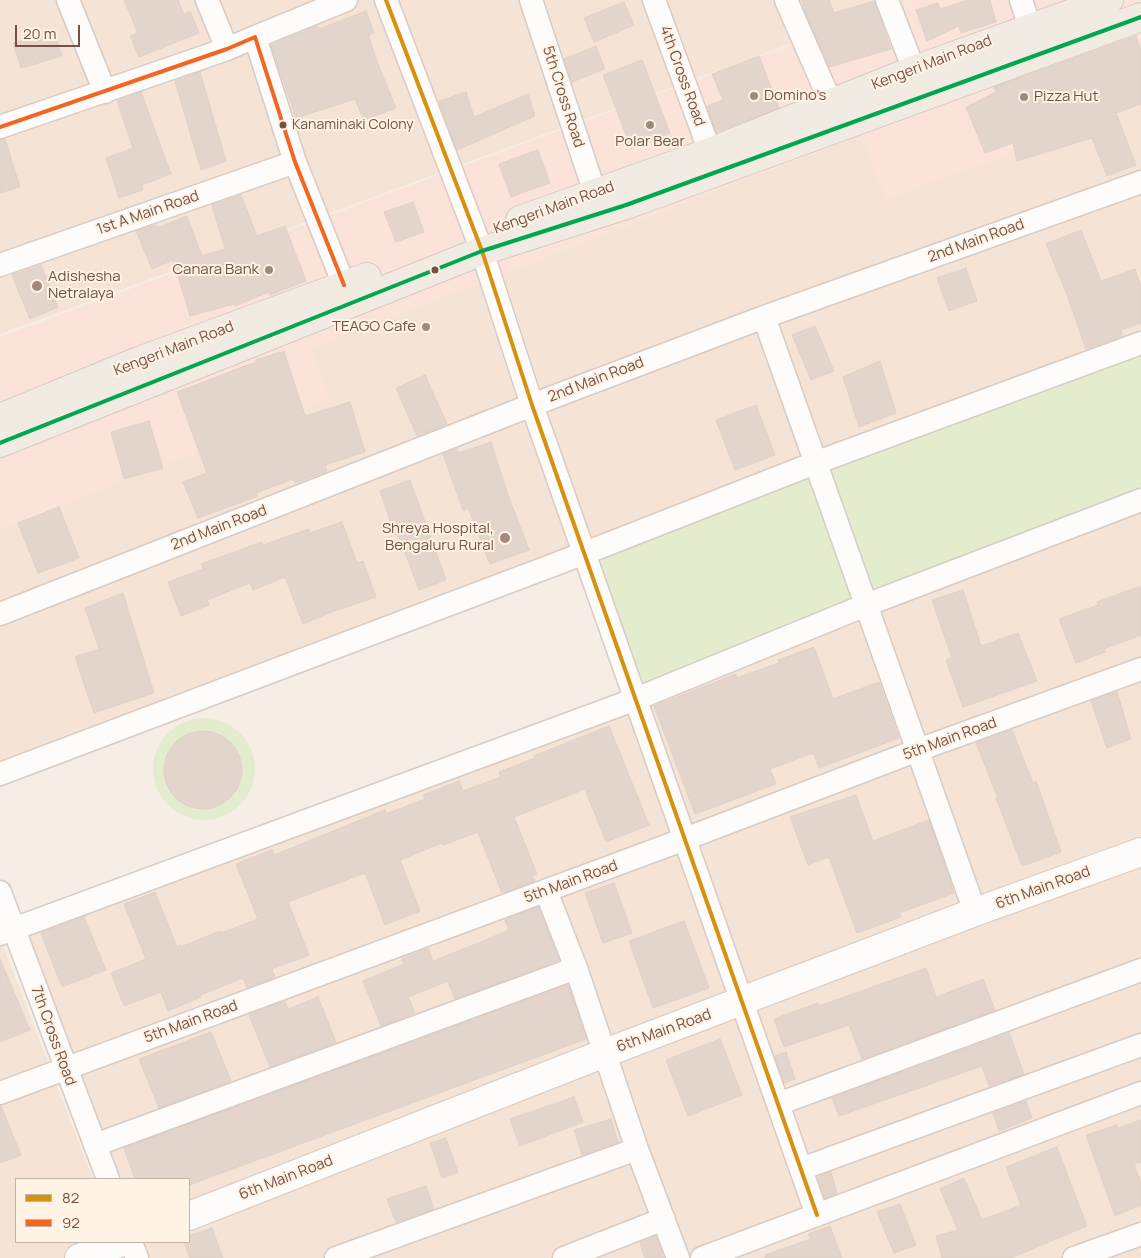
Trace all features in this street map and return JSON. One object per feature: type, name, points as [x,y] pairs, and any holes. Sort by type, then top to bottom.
[{"type":"main road","name":"Kengeri Main Road","points":[[0,443],[595,193],[710,152],[914,70],[1109,0]]},
{"type":"main road","name":"Kengeri Main Road","points":[[0,418],[139,361],[344,286],[479,243],[626,205],[1141,17]]},
{"type":"street","points":[[68,0],[105,92]]},
{"type":"street","points":[[207,0],[227,49]]},
{"type":"street","points":[[0,127],[227,49],[346,0]]},
{"type":"street","points":[[386,0],[479,243],[532,405],[817,1215]]},
{"type":"street","name":"5th Cross Road","points":[[531,0],[595,193]]},
{"type":"street","name":"4th Cross Road","points":[[654,0],[710,152]]},
{"type":"street","points":[[786,0],[831,103]]},
{"type":"street","points":[[887,0],[914,70]]},
{"type":"street","points":[[1021,0],[1030,27]]},
{"type":"street","points":[[255,37],[295,162],[344,286]]},
{"type":"street","name":"1st A Main Road","points":[[0,265],[295,162]]},
{"type":"street","name":"2nd Main Road","points":[[0,614],[532,405],[764,317],[1141,182]]},
{"type":"street","points":[[764,317],[975,912]]},
{"type":"street","points":[[0,774],[585,553],[816,463],[1141,343]]},
{"type":"street","points":[[7,931],[636,699],[866,605],[1141,500]]},
{"type":"street","name":"5th Main Road","points":[[0,1093],[546,891],[918,750],[1141,669]]},
{"type":"street","name":"6th Main Road","points":[[190,1216],[605,1053],[975,912],[1141,852]]},
{"type":"street","points":[[546,891],[576,968],[638,1149],[678,1258]]},
{"type":"street","name":"7th Cross Road","points":[[0,892],[7,931],[65,1069],[108,1178]]},
{"type":"street","points":[[95,1145],[576,968]]},
{"type":"street","points":[[778,1104],[1141,970]]},
{"type":"street","points":[[801,1169],[1141,1045]]},
{"type":"street","points":[[702,1258],[1141,1093]]},
{"type":"street","points":[[336,1258],[638,1149]]},
{"type":"street","points":[[564,1258],[664,1219]]},
{"type":"street","points":[[1074,1258],[1141,1234]]},
{"type":"street","points":[[79,1258],[119,1243]]},
{"type":"street","points":[[131,1243],[137,1258]]},
{"type":"shaded area","points":[[0,0],[910,0],[0,334]]},
{"type":"shaded area","points":[[912,0],[1141,0],[1141,106],[886,198],[862,134],[312,348],[327,398],[0,529],[0,337]]},
{"type":"shaded area","points":[[1141,106],[1141,338],[0,762],[0,529],[327,398],[311,348],[862,134],[886,198]]},
{"type":"shaded area","points":[[1141,512],[1141,1082],[673,1258],[145,1258],[139,1243],[190,1243],[190,1178],[116,1178],[26,931]]},
{"type":"shaded area","points":[[0,938],[93,1178],[15,1178],[15,1243],[117,1243],[123,1258],[0,1258]]},
{"type":"shaded area","points":[[1141,1106],[1141,1258],[736,1258]]},
{"type":"green space","points":[[1141,348],[1141,493],[871,593],[823,467]]},
{"type":"green space","points":[[809,474],[859,602],[642,686],[592,558]]},
{"type":"green space","points":[[204,718],[224,722],[240,733],[251,749],[255,769],[251,789],[240,805],[224,816],[204,820],[184,816],[168,805],[157,789],[153,769],[157,749],[168,733],[184,722]]},
{"type":"building","points":[[124,0],[178,0],[184,14],[190,11],[199,33],[139,57],[130,36],[138,33]]},
{"type":"building","points":[[802,0],[829,0],[834,13],[874,1],[891,49],[829,67],[806,14]]},
{"type":"building","points":[[968,0],[990,0],[996,22],[961,33],[959,26],[927,41],[916,10],[938,3],[940,9]]},
{"type":"building","points":[[624,2],[634,25],[594,42],[584,18]]},
{"type":"building","points":[[366,11],[374,33],[368,35],[396,108],[364,120],[355,99],[296,118],[271,45],[317,26],[319,29]]},
{"type":"building","points":[[54,30],[62,56],[21,68],[13,43]]},
{"type":"building","points":[[1136,36],[1141,50],[1141,104],[1116,113],[1136,165],[1107,176],[1092,138],[1017,161],[1013,143],[985,153],[966,107],[996,92],[994,87]]},
{"type":"building","points":[[596,46],[605,69],[572,82],[564,59]]},
{"type":"building","points":[[759,56],[779,108],[716,132],[707,106],[723,100],[712,74]]},
{"type":"building","points":[[642,60],[670,133],[631,148],[603,75]]},
{"type":"building","points":[[200,72],[226,161],[201,170],[175,81]]},
{"type":"building","points":[[141,92],[171,174],[142,185],[143,190],[119,198],[106,158],[133,148],[117,101]]},
{"type":"building","points":[[466,92],[474,117],[528,94],[535,116],[457,150],[439,101]]},
{"type":"building","points":[[5,139],[20,187],[0,193],[0,140]]},
{"type":"building","points":[[538,150],[550,183],[511,197],[499,164]]},
{"type":"building","points":[[241,195],[257,236],[285,226],[306,281],[270,295],[269,292],[235,306],[234,304],[190,316],[173,260],[152,269],[136,231],[156,225],[157,228],[187,216],[202,256],[225,249],[212,205]]},
{"type":"building","points":[[413,202],[424,232],[396,242],[384,212]]},
{"type":"building","points":[[1081,230],[1101,281],[1135,269],[1141,286],[1141,323],[1121,330],[1122,336],[1086,349],[1066,292],[1046,244]]},
{"type":"building","points":[[41,265],[58,307],[30,319],[12,275]]},
{"type":"building","points":[[966,268],[977,301],[949,311],[937,278]]},
{"type":"building","points":[[815,326],[834,371],[811,380],[792,335]]},
{"type":"building","points":[[284,351],[305,416],[350,402],[365,452],[325,465],[327,471],[295,483],[293,479],[256,493],[258,496],[198,518],[183,482],[207,473],[177,392],[256,362],[256,360]]},
{"type":"building","points":[[880,361],[896,413],[859,427],[843,377]]},
{"type":"building","points":[[425,375],[447,424],[417,436],[396,388]]},
{"type":"building","points":[[756,405],[775,455],[735,470],[716,420]]},
{"type":"building","points":[[149,421],[163,468],[124,479],[111,432]]},
{"type":"building","points":[[491,442],[508,495],[529,550],[490,564],[468,508],[463,510],[443,454],[457,448],[459,453]]},
{"type":"building","points":[[410,480],[446,580],[419,590],[398,534],[395,535],[380,491]]},
{"type":"building","points":[[59,507],[79,558],[38,573],[18,523]]},
{"type":"building","points":[[342,522],[357,563],[363,561],[376,597],[303,624],[285,577],[253,590],[250,583],[207,600],[209,605],[181,616],[168,582],[203,569],[201,564],[262,542],[263,545],[309,529],[310,533]]},
{"type":"building","points":[[1141,586],[1141,635],[1104,649],[1105,652],[1076,663],[1059,619],[1098,605],[1097,602]]},
{"type":"building","points":[[963,590],[981,646],[1018,633],[1037,681],[963,707],[946,660],[952,658],[932,600]]},
{"type":"building","points":[[123,593],[154,693],[94,713],[75,657],[99,649],[85,608]]},
{"type":"building","points":[[814,647],[833,699],[879,682],[899,738],[819,768],[813,753],[770,769],[776,784],[695,814],[654,706],[736,674],[737,678],[779,663],[778,660]]},
{"type":"building","points":[[1117,692],[1131,739],[1107,748],[1091,701]]},
{"type":"building","points":[[609,726],[649,825],[606,842],[585,789],[514,817],[537,874],[532,876],[534,881],[502,893],[478,832],[443,845],[442,843],[400,860],[420,911],[385,925],[365,873],[288,902],[309,955],[272,969],[275,977],[247,988],[243,978],[200,995],[201,997],[168,1011],[161,992],[124,1006],[111,973],[146,959],[124,904],[155,892],[177,947],[220,931],[221,933],[258,919],[236,864],[272,850],[274,855],[385,810],[386,814],[425,799],[423,795],[459,781],[463,791],[501,777],[499,772]]},
{"type":"building","points":[[1012,730],[1033,783],[1036,781],[1061,852],[1022,866],[976,743]]},
{"type":"building","points":[[203,731],[218,734],[231,742],[239,755],[242,770],[239,785],[231,798],[218,806],[203,809],[188,806],[175,798],[167,785],[164,770],[167,755],[175,742],[188,734]]},
{"type":"building","points":[[856,795],[873,841],[929,820],[954,893],[899,913],[901,917],[857,933],[829,857],[808,865],[790,817]]},
{"type":"building","points":[[614,883],[632,933],[603,943],[585,893]]},
{"type":"building","points":[[538,907],[559,960],[455,999],[448,981],[408,997],[415,1013],[381,1026],[363,981],[404,964],[402,959],[428,948],[433,961],[476,944],[509,930],[505,920]]},
{"type":"building","points":[[84,917],[106,970],[62,987],[41,933]]},
{"type":"building","points":[[684,921],[709,988],[653,1008],[629,941]]},
{"type":"building","points":[[0,959],[30,1030],[0,1042]]},
{"type":"building","points":[[926,968],[936,997],[983,979],[995,1010],[862,1059],[849,1025],[784,1047],[774,1019],[818,1003],[819,1006]]},
{"type":"building","points":[[568,985],[586,1039],[190,1185],[190,1178],[135,1178],[124,1148]]},
{"type":"building","points":[[318,997],[336,1042],[270,1067],[249,1015],[285,1001],[288,1009]]},
{"type":"building","points":[[211,1032],[231,1081],[159,1108],[139,1059]]},
{"type":"building","points":[[1009,1033],[1024,1074],[989,1086],[982,1066],[839,1116],[832,1098]]},
{"type":"building","points":[[720,1039],[742,1095],[688,1116],[666,1060]]},
{"type":"building","points":[[786,1052],[795,1079],[784,1083],[775,1056]]},
{"type":"building","points":[[574,1097],[583,1122],[520,1146],[510,1119]]},
{"type":"building","points":[[1026,1101],[1032,1118],[999,1131],[993,1113]]},
{"type":"building","points":[[0,1106],[21,1155],[0,1163]]},
{"type":"building","points":[[611,1119],[618,1142],[582,1155],[574,1130]]},
{"type":"building","points":[[1141,1120],[1141,1162],[1134,1164],[1141,1183],[1141,1205],[1115,1216],[1086,1135],[1117,1125],[1118,1128]]},
{"type":"building","points":[[446,1138],[458,1172],[442,1178],[430,1143]]},
{"type":"building","points":[[1057,1147],[1087,1226],[1011,1258],[942,1258],[936,1236],[958,1230],[940,1189],[964,1178],[982,1220],[1021,1205],[1006,1167]]},
{"type":"building","points":[[831,1172],[837,1193],[825,1198],[818,1177]]},
{"type":"building","points":[[426,1186],[434,1209],[396,1222],[387,1199]]},
{"type":"building","points":[[900,1204],[916,1245],[894,1253],[877,1212]]},
{"type":"building","points":[[830,1226],[842,1258],[765,1258],[765,1255],[811,1239],[808,1234]]},
{"type":"building","points":[[212,1228],[223,1258],[190,1258],[184,1243],[190,1243],[190,1236]]},
{"type":"building","points":[[656,1236],[664,1258],[645,1258],[640,1243]]},
{"type":"transit line","name":"82","points":[[386,0],[482,251],[532,405],[817,1215]]},
{"type":"transit line","points":[[0,443],[482,251],[626,205],[1141,17]]},
{"type":"transit line","name":"92","points":[[0,127],[227,49],[255,37],[295,162],[344,285]]},
{"type":"place","name":"Domino's","points":[[754,96]]},
{"type":"place","name":"Pizza Hut","points":[[1024,97]]},
{"type":"place","name":"Kanaminaki Colony","points":[[283,125]]},
{"type":"place","name":"Polar Bear","points":[[650,125]]},
{"type":"place","name":"Canara Bank","points":[[269,270]]},
{"type":"place","name":"Adishesha Netralaya","points":[[37,286]]},
{"type":"place","name":"TEAGO Cafe","points":[[426,327]]},
{"type":"place","name":"Shreya Hospital, Bengaluru Rural","points":[[505,538]]}]
